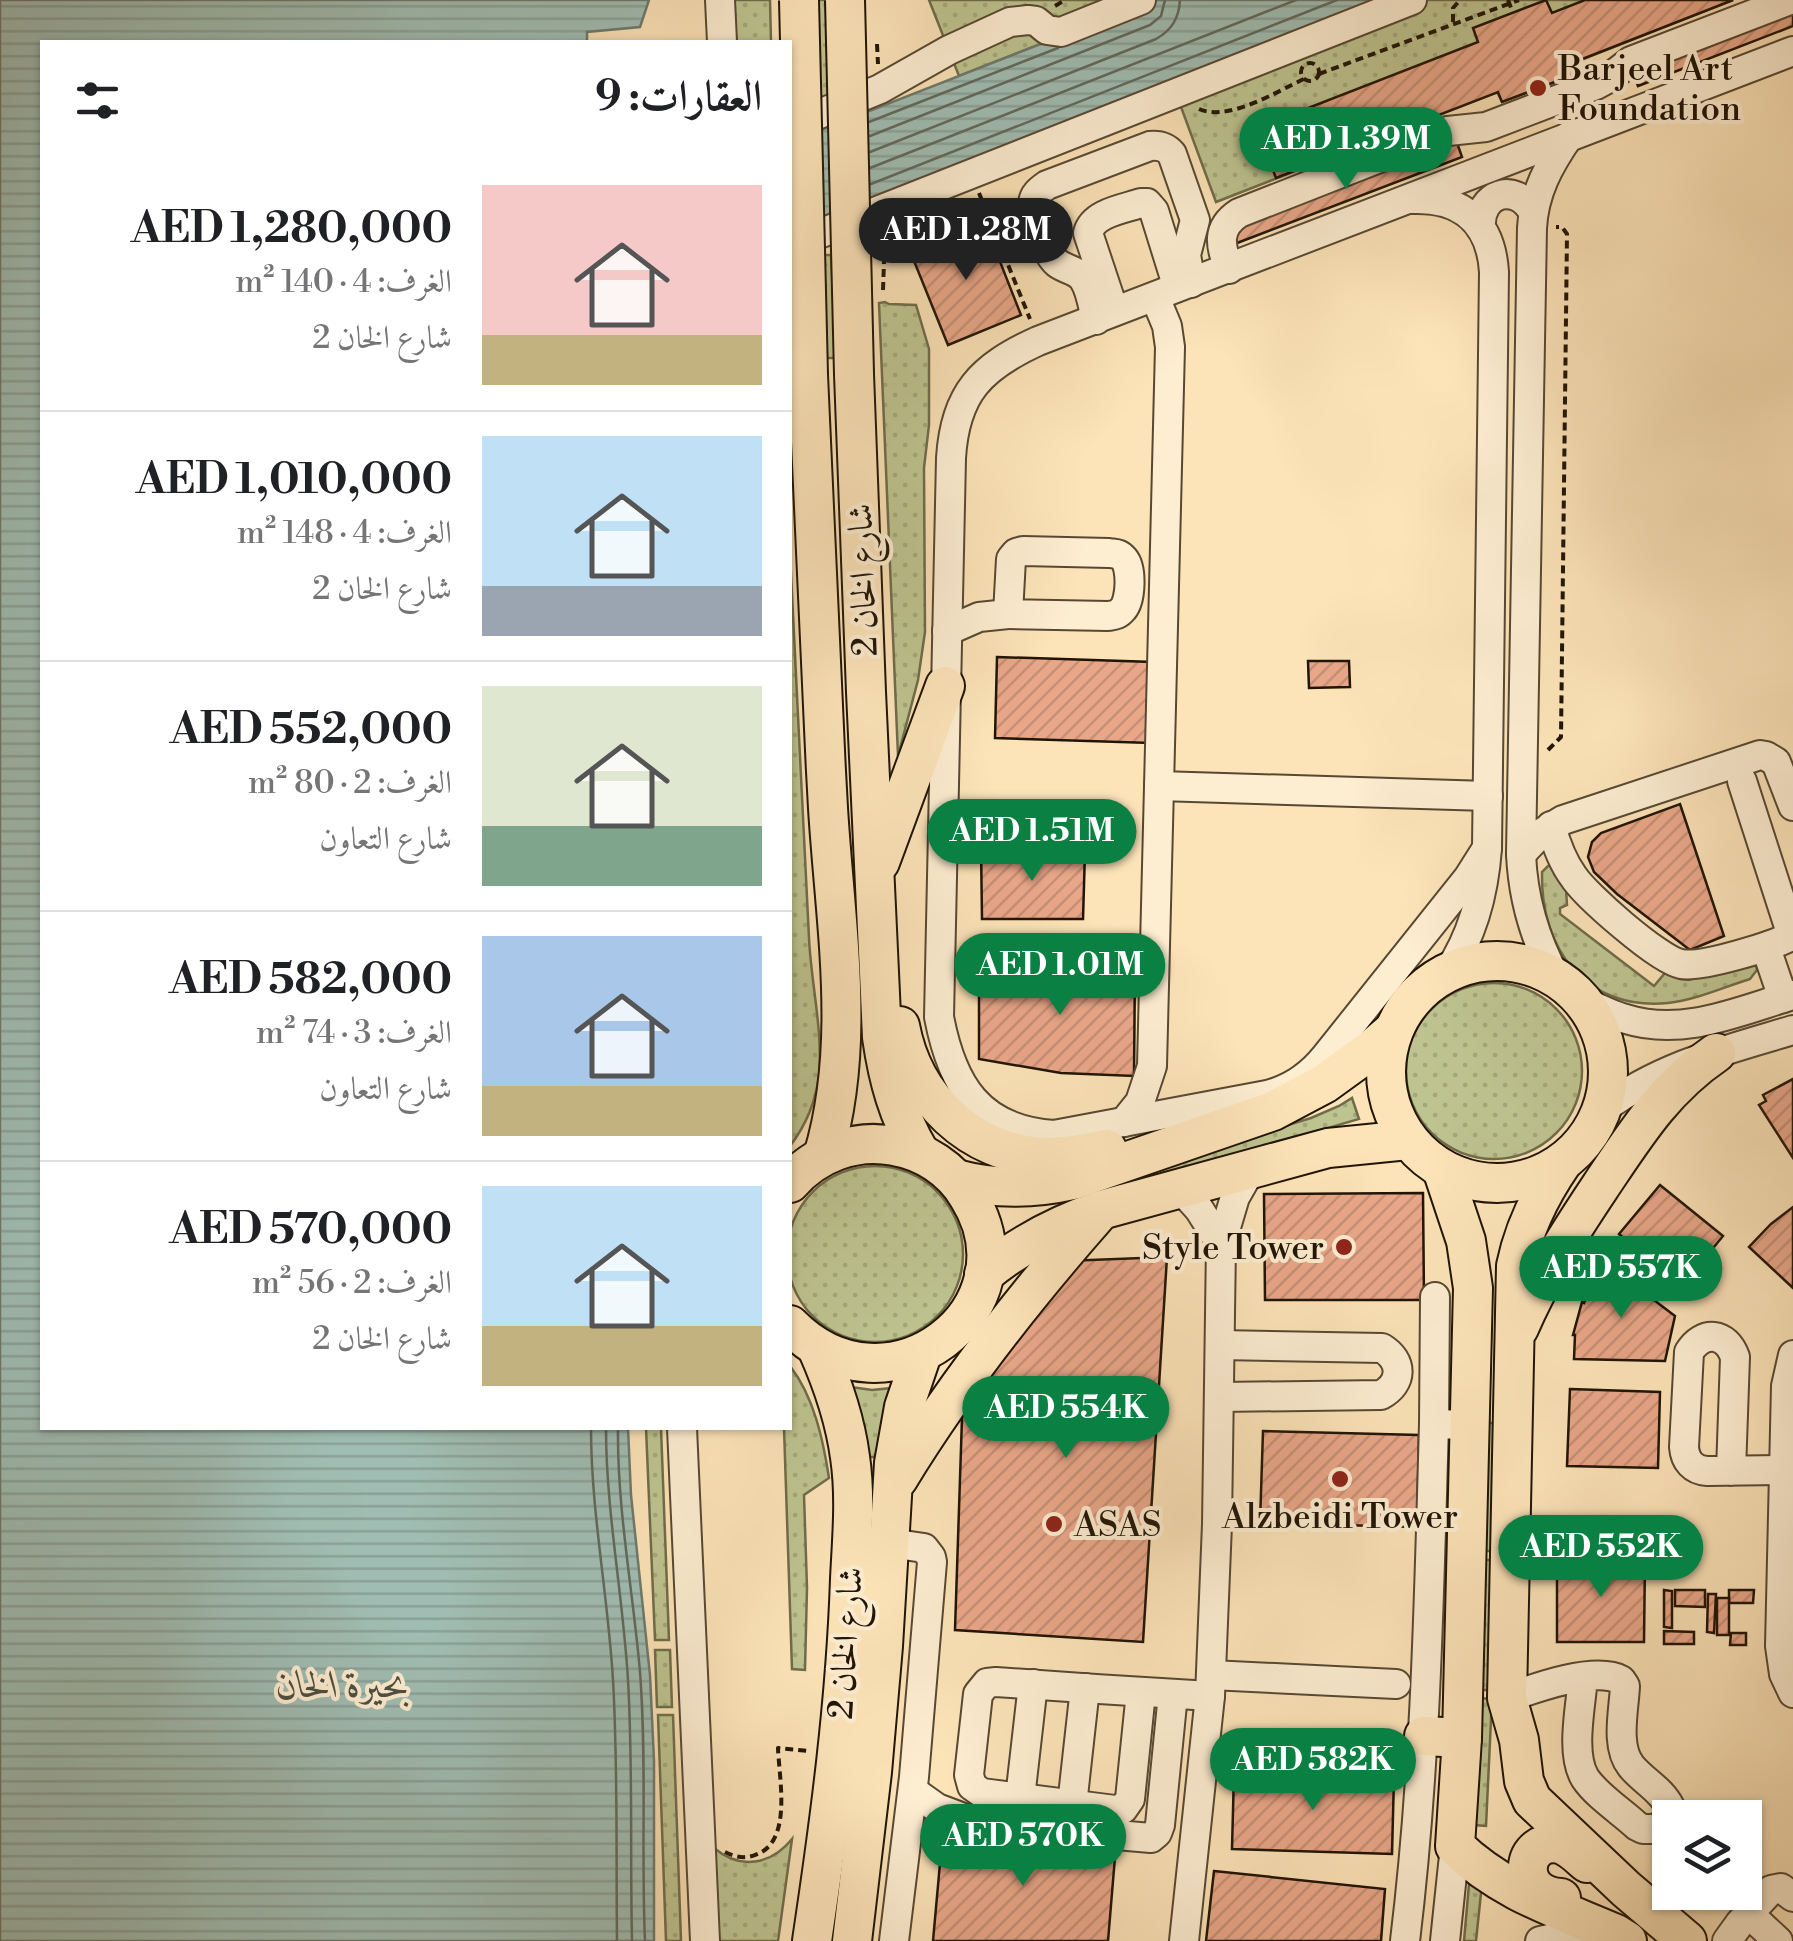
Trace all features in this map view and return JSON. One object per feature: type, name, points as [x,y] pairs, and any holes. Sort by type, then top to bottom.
[{"type":"main road","name":"شارع الخان 2","points":[[799,0],[808,375],[843,1041],[838,1100],[799,1174]]},
{"type":"main road","name":"شارع الخان 2","points":[[845,0],[854,374],[885,1061],[898,1109],[920,1153]]},
{"type":"main road","points":[[874,878],[945,686]]},
{"type":"main road","points":[[877,926],[916,1077],[939,1108],[969,1133],[1022,1154],[1061,1157],[1138,1143],[1192,1124],[1246,1122],[1299,1098],[1348,1068],[1393,1031]]},
{"type":"main road","points":[[1495,961],[1526,965],[1570,990],[1600,1029],[1608,1060],[1607,1093],[1587,1139],[1562,1162],[1534,1178],[1503,1184],[1471,1180],[1442,1169],[1418,1151],[1399,1126],[1388,1096],[1386,1063],[1393,1031],[1421,991],[1448,972],[1495,961]]},
{"type":"main road","points":[[1514,1339],[1557,1252],[1639,1129],[1673,1087],[1716,1053]]},
{"type":"main road","points":[[956,1179],[1002,1188],[1074,1180],[1192,1124]]},
{"type":"main road","points":[[984,1274],[1004,1257],[1051,1230],[1101,1210],[1328,1148],[1408,1140]]},
{"type":"main road","points":[[799,1174],[839,1150],[871,1144],[888,1144],[920,1153],[956,1179],[972,1202],[985,1245],[979,1291],[962,1321],[922,1354],[869,1364],[834,1356],[800,1336]]},
{"type":"main road","points":[[1562,1162],[1521,1240],[1514,1279],[1507,1698],[1524,1782],[1532,1800],[1687,1941]]},
{"type":"main road","points":[[1442,1169],[1460,1219],[1472,1288],[1452,1424],[1462,1738],[1454,1864],[1482,1870],[1518,1893],[1616,1939]]},
{"type":"main road","points":[[891,1491],[988,1345],[1101,1210]]},
{"type":"main road","name":"شارع الخان 2","points":[[800,1336],[839,1404],[853,1490],[850,1601],[835,1770],[812,1941]]},
{"type":"main road","name":"شارع الخان 2","points":[[854,1928],[872,1772],[894,1462],[904,1408],[922,1354]]},
{"type":"main road","points":[[1424,1736],[1462,1738]]},
{"type":"main road","points":[[835,1770],[857,1803],[858,1811],[850,1877],[854,1928]]},
{"type":"main road","points":[[1616,1939],[1603,1914],[1594,1907],[1572,1898],[1551,1898],[1536,1890],[1530,1883],[1528,1865],[1536,1850],[1559,1844],[1626,1889]]},
{"type":"street","points":[[720,0],[722,40]]},
{"type":"street","points":[[792,125],[880,89],[1001,25],[1028,20],[1061,32],[1140,0]]},
{"type":"street","points":[[792,245],[1412,0]]},
{"type":"street","points":[[1228,268],[1221,235],[1227,222],[1239,213],[1448,131],[1486,127],[1596,85],[1631,61],[1790,0]]},
{"type":"street","points":[[939,1108],[933,1056],[938,996],[952,447],[958,415],[980,377],[997,362],[1038,340],[1793,51]]},
{"type":"street","points":[[1532,220],[1541,183],[1569,136]]},
{"type":"street","points":[[1105,316],[1080,275],[1052,258],[1033,212],[1034,197],[1048,185],[1157,145],[1172,154],[1195,220],[1167,326],[1170,347],[1152,1066],[1140,1102],[1124,1122]]},
{"type":"street","points":[[1480,228],[1482,210],[1498,195],[1508,194],[1528,203],[1532,220],[1532,790],[1521,854],[1525,896],[1537,940],[1570,990],[1627,1020],[1677,1026],[1788,996],[1784,940],[1742,781]]},
{"type":"street","points":[[1405,199],[1444,201],[1471,216],[1489,242],[1494,272],[1487,848],[1475,917],[1448,972]]},
{"type":"street","points":[[1105,316],[1088,233],[1096,219],[1141,203],[1152,206],[1175,289]]},
{"type":"street","points":[[947,631],[979,617],[1008,614]]},
{"type":"street","points":[[1521,854],[1540,834],[1564,821],[1760,755],[1776,762],[1793,806]]},
{"type":"street","points":[[1159,786],[1488,796]]},
{"type":"street","points":[[1532,790],[1564,821],[1564,862],[1586,894],[1671,961],[1690,965],[1784,940]]},
{"type":"street","points":[[938,996],[943,1036],[955,1075],[979,1107],[996,1120],[1033,1134],[1054,1135],[1124,1122],[1192,1124],[1281,1092],[1317,1068],[1468,878],[1487,848]]},
{"type":"street","points":[[1603,1108],[1662,1072],[1793,1030]]},
{"type":"street","points":[[1152,1066],[1159,1088],[1192,1124]]},
{"type":"street","points":[[1184,1941],[1210,1686],[1220,1397],[1220,1244],[1235,1198],[1251,1169]]},
{"type":"street","points":[[1180,1188],[1199,1208],[1220,1244]]},
{"type":"street","points":[[1405,1941],[1452,1424],[1436,1297]]},
{"type":"street","points":[[1220,1345],[1382,1348],[1397,1362],[1398,1372],[1396,1382],[1381,1395],[1220,1397]]},
{"type":"street","points":[[1793,1356],[1786,1386],[1780,1646],[1784,1674],[1793,1692]]},
{"type":"street","points":[[682,1430],[705,1941]]},
{"type":"street","points":[[1731,1471],[1784,1470]]},
{"type":"street","points":[[890,1543],[924,1548],[932,1562],[894,1941]]},
{"type":"street","points":[[1507,1698],[1583,1677],[1615,1676],[1623,1683],[1625,1756],[1670,1807],[1668,1820],[1657,1829],[1637,1826],[1589,1783],[1582,1770],[1577,1748],[1583,1677]]},
{"type":"street","points":[[1141,1692],[1129,1803],[1119,1810],[982,1793],[972,1786],[969,1774],[978,1694],[992,1682],[1173,1694],[1210,1686],[1396,1684]]},
{"type":"street","points":[[1020,1798],[1033,1684]]},
{"type":"street","points":[[1072,1805],[1085,1688]]},
{"type":"street","points":[[912,1791],[950,1814],[977,1823],[1150,1838],[1160,1824],[1173,1694]]},
{"type":"street","points":[[1413,1878],[1454,1864],[1446,1941]]},
{"type":"street","points":[[1727,1941],[1774,1888],[1784,1889],[1793,1897]]},
{"type":"street","points":[[1748,1914],[1778,1941]]},
{"type":"street","points":[[1540,1941],[1569,1934],[1616,1939]]},
{"type":"path","points":[[1454,24],[1453,8],[1460,0]]},
{"type":"path","points":[[1319,74],[1519,0]]},
{"type":"path","points":[[1509,2],[1513,13]]},
{"type":"path","points":[[979,193],[1038,340]]},
{"type":"path","points":[[1532,220],[1562,227],[1567,234],[1561,737],[1539,760],[1532,790]]},
{"type":"path","points":[[882,298],[884,252]]},
{"type":"path","points":[[700,1835],[709,1835],[730,1855],[750,1857],[774,1842],[780,1825],[778,1748],[835,1770]]},
{"type":"green space","points":[[731,0],[770,0],[771,40],[737,40]]},
{"type":"green space","points":[[815,0],[826,0],[828,97],[819,107]]},
{"type":"green space","points":[[929,0],[1153,0],[959,76]]},
{"type":"green space","points":[[1400,0],[1733,0],[1573,63],[1576,74],[1502,102],[1497,92],[1216,202],[1174,88]]},
{"type":"green space","points":[[824,255],[831,255],[836,358],[827,358]]},
{"type":"green space","points":[[879,303],[916,305],[929,349],[929,425],[924,468],[925,632],[918,680],[898,756]]},
{"type":"green space","points":[[792,594],[809,938],[820,1058],[818,1085],[792,1143]]},
{"type":"green space","points":[[1552,866],[1566,889],[1567,905],[1560,908],[1560,914],[1654,986],[1665,973],[1689,980],[1743,963],[1756,965],[1757,970],[1750,979],[1668,1003],[1639,1003],[1613,997],[1574,969],[1559,949],[1543,900],[1542,872]]},
{"type":"green space","points":[[1494,983],[1528,989],[1556,1009],[1576,1037],[1582,1071],[1576,1105],[1556,1133],[1528,1153],[1494,1159],[1460,1153],[1432,1133],[1412,1105],[1406,1071],[1412,1037],[1432,1009],[1460,989]]},
{"type":"green space","points":[[1352,1098],[1359,1119],[1130,1186],[1126,1174],[1311,1118]]},
{"type":"green space","points":[[858,1167],[892,1167],[924,1180],[949,1205],[962,1237],[962,1271],[949,1303],[924,1328],[892,1341],[858,1341],[826,1328],[801,1303],[792,1285],[792,1223],[801,1205],[826,1180]]},
{"type":"green space","points":[[792,1369],[811,1405],[829,1478],[804,1495],[805,1670],[792,1669],[784,1430],[792,1430]]},
{"type":"green space","points":[[851,1387],[892,1388],[879,1457],[867,1457],[864,1428]]},
{"type":"green space","points":[[1487,1423],[1500,1423],[1497,1551],[1484,1551]]},
{"type":"green space","points":[[646,1430],[661,1430],[669,1640],[655,1640]]},
{"type":"green space","points":[[1484,1560],[1496,1560],[1492,1690],[1479,1690]]},
{"type":"green space","points":[[655,1650],[670,1650],[672,1707],[657,1707]]},
{"type":"green space","points":[[1479,1698],[1492,1699],[1486,1826],[1474,1825]]},
{"type":"green space","points":[[658,1715],[673,1715],[681,1941],[666,1941]]},
{"type":"green space","points":[[792,1839],[778,1941],[718,1941],[714,1848],[734,1860],[755,1862],[775,1854]]},
{"type":"green space","points":[[1470,1873],[1483,1874],[1476,1941],[1464,1941]]},
{"type":"water","name":"بحيرة الخان","points":[[0,0],[649,0],[640,27],[587,32],[587,40],[40,40],[40,1430],[628,1430],[650,1675],[654,1941],[0,1941]]},
{"type":"water","points":[[1153,0],[1400,0],[792,239],[792,141]]},
{"type":"building","points":[[1546,0],[1552,13],[1585,0],[1733,0],[1572,63],[1576,74],[1502,102],[1498,92],[1276,178],[1257,128],[1478,42],[1473,28]]},
{"type":"building","points":[[1793,7],[1793,26],[1638,86],[1632,69]]},
{"type":"building","points":[[1456,140],[1462,157],[1237,243],[1231,226]]},
{"type":"building","points":[[984,221],[1021,315],[948,345],[910,251]]},
{"type":"building","points":[[997,657],[1153,662],[1151,743],[995,738]]},
{"type":"building","points":[[1308,661],[1349,661],[1350,687],[1309,688]]},
{"type":"building","points":[[1680,804],[1724,936],[1690,950],[1617,894],[1594,872],[1588,857],[1592,842],[1601,833]]},
{"type":"building","points":[[981,846],[1085,851],[1083,919],[982,919]]},
{"type":"building","points":[[1034,963],[1135,965],[1134,1076],[1061,1073],[979,1059],[979,981]]},
{"type":"building","points":[[1793,1079],[1793,1158],[1759,1105],[1766,1101],[1763,1095]]},
{"type":"building","points":[[1660,1185],[1723,1236],[1682,1286],[1619,1234]]},
{"type":"building","name":"Style Tower","points":[[1423,1193],[1424,1300],[1265,1300],[1264,1194]]},
{"type":"building","points":[[1793,1207],[1793,1288],[1749,1247]]},
{"type":"building","name":"ASAS","points":[[1167,1257],[1143,1642],[955,1630],[962,1418],[995,1358],[1065,1261]]},
{"type":"building","points":[[1600,1259],[1675,1316],[1665,1361],[1574,1359],[1573,1335],[1582,1302],[1593,1283],[1587,1278]]},
{"type":"building","points":[[1570,1389],[1660,1392],[1658,1468],[1567,1466]]},
{"type":"building","name":"Alzbeidi Tower","points":[[1263,1431],[1419,1435],[1417,1527],[1260,1523]]},
{"type":"building","points":[[1557,1557],[1645,1558],[1644,1642],[1557,1642]]},
{"type":"building","points":[[1664,1590],[1672,1591],[1672,1628],[1664,1627]]},
{"type":"building","points":[[1675,1590],[1705,1590],[1705,1607],[1675,1606]]},
{"type":"building","points":[[1729,1590],[1754,1590],[1753,1603],[1729,1603]]},
{"type":"building","points":[[1708,1594],[1716,1594],[1714,1633],[1707,1632]]},
{"type":"building","points":[[1717,1598],[1729,1598],[1729,1635],[1717,1635]]},
{"type":"building","points":[[1664,1631],[1694,1632],[1694,1644],[1664,1644]]},
{"type":"building","points":[[1731,1633],[1746,1633],[1746,1645],[1730,1645]]},
{"type":"building","points":[[1234,1772],[1394,1777],[1392,1854],[1232,1849]]},
{"type":"building","points":[[943,1830],[1116,1845],[1108,1941],[933,1941]]},
{"type":"building","points":[[1214,1871],[1385,1889],[1381,1941],[1206,1941]]},
{"type":"place","name":"Barjeel Art Foundation","points":[[1538,88]]},
{"type":"place","name":"Style Tower","points":[[1344,1247]]},
{"type":"place","name":"Alzbeidi Tower","points":[[1340,1479]]},
{"type":"place","name":"ASAS","points":[[1054,1524]]}]
